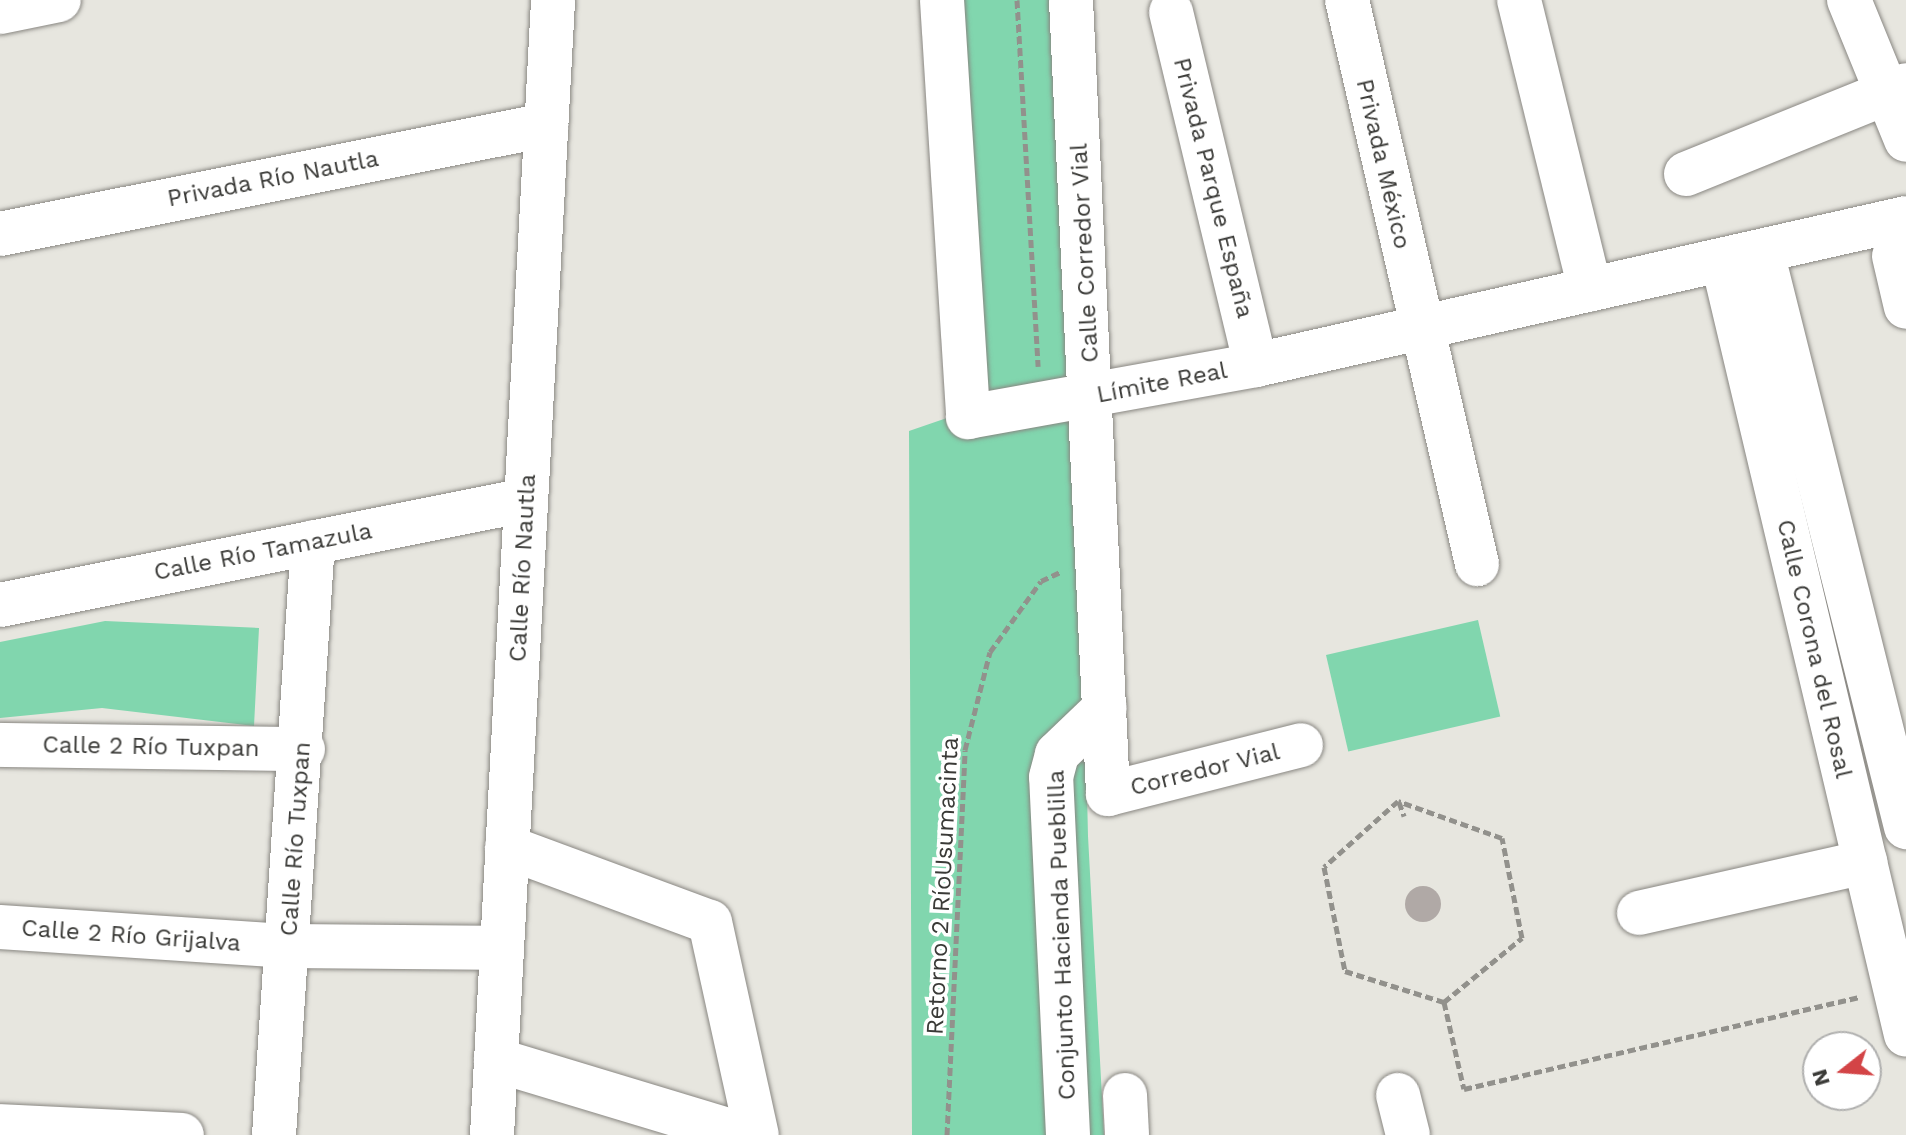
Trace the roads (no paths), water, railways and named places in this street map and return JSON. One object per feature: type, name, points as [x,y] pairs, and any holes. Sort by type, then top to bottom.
[{"type":"street","points":[[0,12],[59,0]]},
{"type":"street","name":"Calle Río Nautla","points":[[492,1135],[553,0]]},
{"type":"street","name":"Límite Real","points":[[942,0],[968,417],[1093,397],[1256,365],[1743,257],[1900,237]]},
{"type":"street","name":"Calle Corredor Vial","points":[[1071,0],[1102,554],[1108,794]]},
{"type":"street","name":"Privada México","points":[[1347,0],[1477,564]]},
{"type":"street","points":[[1519,0],[1590,289]]},
{"type":"street","points":[[1849,0],[1896,89],[1906,140]]},
{"type":"street","name":"Privada Parque España","points":[[1171,12],[1256,365]]},
{"type":"street","points":[[1686,174],[1896,89]]},
{"type":"street","name":"Privada Río Nautla","points":[[0,234],[546,125]]},
{"type":"street","points":[[1900,237],[1906,307]]},
{"type":"street","name":"Calle Corona del Rosal","points":[[1743,257],[1904,809]]},
{"type":"street","name":"Calle Corona del Rosal","points":[[1743,257],[1854,814],[1902,1008]]},
{"type":"street","name":"Calle Río Tamazula","points":[[0,605],[526,500]]},
{"type":"street","name":"Calle Río Tuxpan","points":[[274,1135],[303,749],[313,542]]},
{"type":"street","name":"Conjunto Hacienda Pueblilla","points":[[1068,1135],[1051,777],[1057,754],[1105,708]]},
{"type":"street","name":"Calle 2 Río Tuxpan","points":[[0,745],[303,749]]},
{"type":"street","name":"Corredor Vial","points":[[1108,794],[1301,745]]},
{"type":"street","points":[[1854,814],[1904,809]]},
{"type":"street","points":[[507,847],[710,922],[757,1135]]},
{"type":"street","points":[[1639,913],[1865,862]]},
{"type":"street","name":"Calle 2 Río Grijalva","points":[[0,927],[288,946],[502,948]]},
{"type":"street","points":[[496,1060],[744,1135]]},
{"type":"street","points":[[0,1126],[182,1135]]}]
